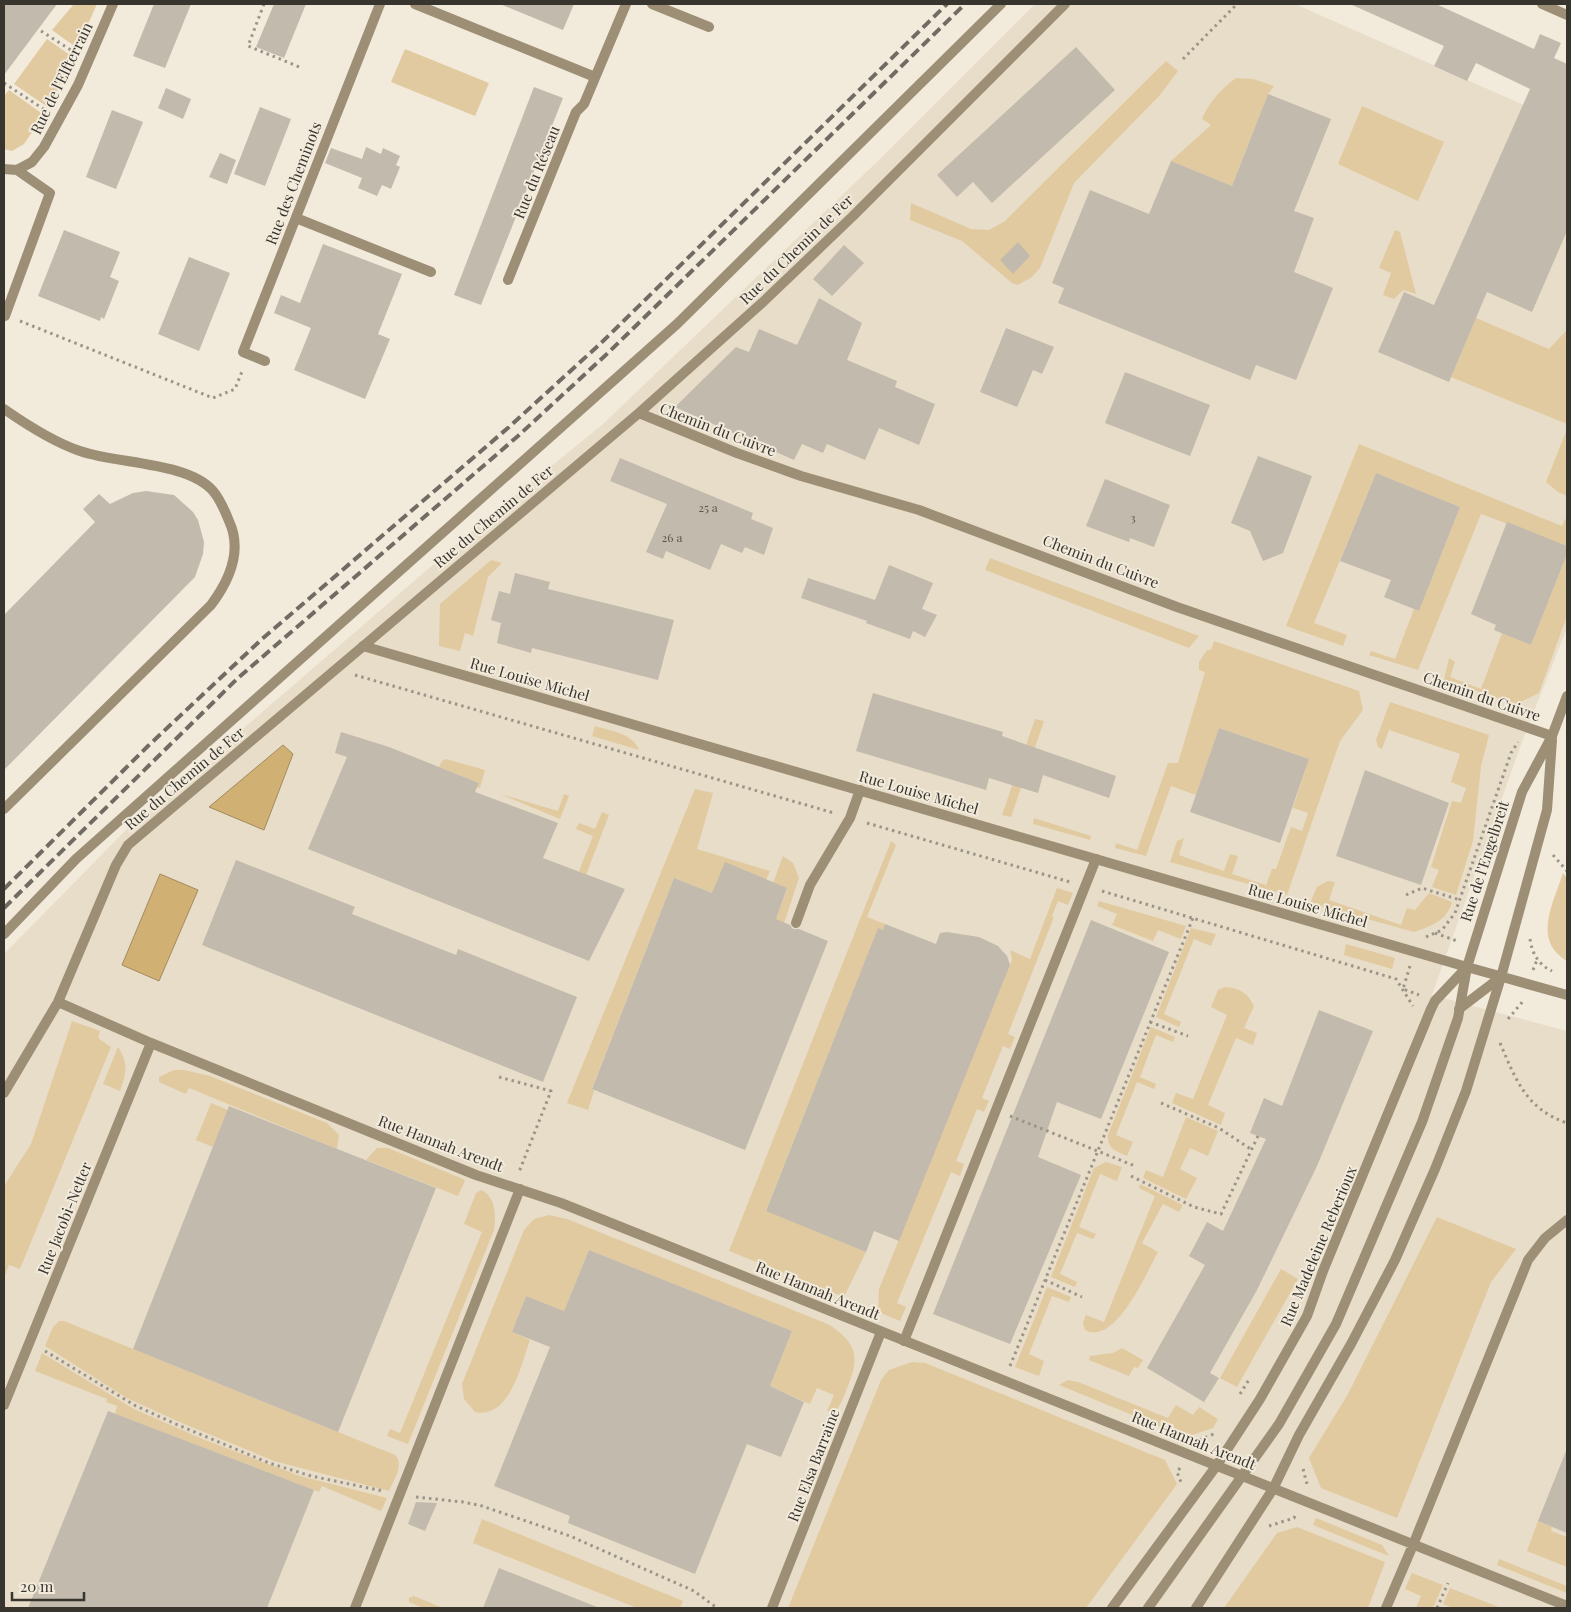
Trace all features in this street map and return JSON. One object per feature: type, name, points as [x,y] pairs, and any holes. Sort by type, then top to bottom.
[{"type":"street","name":"Rue de l'Elfterrain","points":[[17,170],[32,162],[59,120],[89,62],[113,4]]},
{"type":"street","name":"Rue des Cheminots","points":[[249,354],[243,352],[380,4]]},
{"type":"street","points":[[415,4],[595,78]]},
{"type":"street","name":"Rue du Réseau","points":[[508,280],[576,112],[584,104],[626,4]]},
{"type":"street","points":[[652,4],[709,27]]},
{"type":"street","points":[[4,934],[76,859],[677,324],[1002,4]]},
{"type":"street","name":"Rue du Chemin de Fer","points":[[4,1093],[58,1002],[116,864],[128,845],[639,413],[763,302],[853,216],[1065,4]]},
{"type":"street","points":[[1542,4],[1567,15]]},
{"type":"street","points":[[4,169],[17,170],[50,193],[5,316]]},
{"type":"street","points":[[296,218],[430,272]]},
{"type":"street","points":[[249,354],[265,361]]},
{"type":"street","points":[[4,409],[26,425],[80,451],[163,468],[198,479],[213,490],[223,506],[232,527],[235,544],[230,574],[211,605],[4,809]]},
{"type":"street","name":"Chemin du Cuivre","points":[[639,413],[737,453],[801,476],[920,510],[1252,633],[1552,736]]},
{"type":"street","name":"Rue Louise Michel","points":[[363,646],[1467,967]]},
{"type":"street","name":"Rue de l'Engelbreit","points":[[1467,967],[1522,792],[1552,736],[1567,696]]},
{"type":"street","name":"Rue de l'Engelbreit","points":[[1500,977],[1547,810],[1552,736]]},
{"type":"street","points":[[796,923],[810,885],[850,818],[860,790]]},
{"type":"street","points":[[904,1341],[1096,859]]},
{"type":"street","points":[[1148,1608],[1279,1424],[1336,1324],[1422,1122],[1459,1009],[1467,967],[1567,994]]},
{"type":"street","name":"Rue Madeleine Reberioux","points":[[1112,1608],[1217,1465],[1260,1398],[1307,1316],[1323,1271],[1435,1000],[1467,967]]},
{"type":"street","points":[[1459,1009],[1500,977]]},
{"type":"street","points":[[1196,1608],[1273,1488],[1299,1435],[1351,1344],[1390,1268],[1427,1187],[1466,1091],[1500,977]]},
{"type":"street","name":"Rue Hannah Arendt","points":[[58,1002],[151,1043],[476,1175],[570,1206],[1567,1606]]},
{"type":"street","name":"Rue Jacobi-Netter","points":[[4,1405],[151,1043]]},
{"type":"street","points":[[356,1608],[516,1188]]},
{"type":"street","points":[[1386,1608],[1528,1260],[1545,1238],[1567,1220]]},
{"type":"street","name":"Rue Elsa Barraine","points":[[772,1608],[881,1332]]},
{"type":"path","points":[[264,4],[248,46],[302,68]]},
{"type":"path","points":[[1183,59],[1237,4]]},
{"type":"path","points":[[41,31],[89,62]]},
{"type":"path","points":[[4,83],[59,120]]},
{"type":"path","points":[[5,316],[213,398],[235,389],[249,354]]},
{"type":"path","points":[[336,670],[1085,886],[1396,978],[1414,1007]]},
{"type":"path","points":[[1444,936],[1434,933],[1442,930],[1455,913],[1511,753],[1528,727]]},
{"type":"path","points":[[1553,855],[1567,871]]},
{"type":"path","points":[[1406,895],[1422,888],[1460,900]]},
{"type":"path","points":[[1004,1381],[1193,918]]},
{"type":"path","points":[[1534,967],[1538,960],[1555,973]]},
{"type":"path","points":[[1403,989],[1409,969]]},
{"type":"path","points":[[1403,989],[1420,995]]},
{"type":"path","points":[[1506,1025],[1508,1017],[1525,998]]},
{"type":"path","points":[[1150,1022],[1188,1036]]},
{"type":"path","points":[[1500,1043],[1527,1097],[1537,1108],[1567,1123]]},
{"type":"path","points":[[499,1077],[551,1092],[516,1188]]},
{"type":"path","points":[[1160,1103],[1219,1128],[1252,1150]]},
{"type":"path","points":[[996,1110],[1135,1166]]},
{"type":"path","points":[[1131,1176],[1194,1206],[1221,1214],[1258,1136]]},
{"type":"path","points":[[1045,1280],[1082,1297]]},
{"type":"path","points":[[29,1342],[136,1406],[260,1459],[312,1476],[400,1495],[463,1502],[523,1519],[628,1560],[694,1591],[718,1608]]},
{"type":"path","points":[[1437,1608],[1448,1583]]},
{"type":"shaded area","points":[[74,4],[97,4],[77,48],[52,30]]},
{"type":"shaded area","points":[[1035,4],[1295,4],[1567,124],[1567,628],[1523,739],[1432,995],[1567,1031],[1567,1608],[4,1608],[4,954],[127,829],[486,519],[602,425],[882,157]]},
{"type":"shaded area","points":[[47,39],[73,57],[49,108],[14,84]]},
{"type":"shaded area","points":[[405,49],[489,83],[475,116],[391,82]]},
{"type":"shaded area","points":[[1166,61],[1178,71],[1160,95],[1074,183],[1040,268],[1032,277],[1018,285],[1012,283],[962,241],[910,220],[911,203],[971,229],[989,230],[1005,221]]},
{"type":"shaded area","points":[[1236,78],[1253,79],[1274,86],[1268,94],[1232,186],[1171,161],[1211,125],[1202,119],[1208,107],[1216,96]]},
{"type":"shaded area","points":[[9,90],[44,115],[24,144],[12,151],[4,149],[4,96]]},
{"type":"shaded area","points":[[1362,106],[1444,142],[1418,201],[1338,164]]},
{"type":"shaded area","points":[[1395,230],[1400,232],[1416,294],[1403,290],[1394,299],[1383,295],[1391,273],[1379,268]]},
{"type":"shaded area","points":[[1476,318],[1549,349],[1567,330],[1567,424],[1451,377]]},
{"type":"shaded area","points":[[1567,429],[1567,496],[1558,492],[1546,482]]},
{"type":"shaded area","points":[[1359,444],[1562,526],[1565,519],[1567,520],[1567,546],[1481,514],[1418,670],[1369,655],[1371,651],[1395,659],[1414,609],[1419,611],[1460,507],[1376,473],[1314,623],[1347,635],[1343,646],[1286,626]]},
{"type":"shaded area","points":[[1567,554],[1567,616],[1539,693],[1516,704],[1444,680],[1449,658],[1455,662],[1450,677],[1481,689],[1502,633],[1531,645]]},
{"type":"shaded area","points":[[990,558],[1199,636],[1189,648],[985,570]]},
{"type":"shaded area","points":[[491,560],[502,563],[488,577],[473,636],[465,633],[460,651],[439,646],[440,604]]},
{"type":"shaded area","points":[[1214,641],[1359,691],[1363,710],[1340,741],[1287,895],[1170,862],[1177,841],[1184,838],[1179,855],[1224,871],[1230,854],[1238,856],[1232,874],[1266,885],[1272,869],[1276,869],[1291,827],[1302,831],[1308,813],[1293,808],[1309,759],[1219,728],[1196,795],[1171,786],[1146,856],[1115,848],[1116,843],[1137,850],[1168,763],[1178,763],[1205,672],[1199,670],[1199,662],[1207,650],[1211,650]]},
{"type":"shaded area","points":[[1390,702],[1489,735],[1481,766],[1473,841],[1456,895],[1432,887],[1439,870],[1431,867],[1452,801],[1461,803],[1466,788],[1451,782],[1460,754],[1389,730],[1382,749],[1378,747],[1376,740]]},
{"type":"shaded area","points":[[1035,719],[1044,721],[1011,817],[1002,815]]},
{"type":"shaded area","points":[[595,726],[626,736],[636,744],[639,750],[592,736]]},
{"type":"shaded area","points":[[283,745],[293,754],[264,830],[209,807]]},
{"type":"shaded area","points":[[446,759],[485,770],[480,788],[477,787],[479,783],[439,767],[442,761]]},
{"type":"shaded area","points":[[695,789],[713,793],[697,849],[770,871],[766,880],[712,893],[674,878],[592,1088],[594,1091],[588,1110],[567,1103]]},
{"type":"shaded area","points":[[500,794],[558,811],[564,794],[569,796],[560,819]]},
{"type":"shaded area","points":[[602,812],[609,815],[586,875],[579,871],[593,836],[576,829],[579,823],[595,829]]},
{"type":"shaded area","points":[[1034,818],[1091,836],[1090,840],[1033,824]]},
{"type":"shaded area","points":[[891,841],[896,845],[867,917],[885,924],[883,930],[878,929],[766,1210],[866,1252],[844,1297],[729,1251]]},
{"type":"shaded area","points":[[783,856],[793,863],[799,878],[784,923],[776,919],[787,889],[773,883]]},
{"type":"shaded area","points":[[1563,873],[1567,878],[1567,961],[1556,953],[1550,943],[1548,933],[1551,909]]},
{"type":"shaded area","points":[[160,874],[198,890],[159,981],[122,965]]},
{"type":"shaded area","points":[[1328,881],[1335,882],[1329,900],[1401,925],[1407,908],[1415,910],[1429,893],[1452,902],[1446,914],[1438,922],[1414,932],[1310,903],[1317,887]]},
{"type":"shaded area","points":[[1057,888],[1073,893],[1068,905],[1058,901],[1052,916],[1054,917],[1008,1034],[1015,1037],[1010,1049],[1003,1046],[982,1098],[989,1101],[984,1112],[977,1109],[956,1161],[964,1164],[960,1176],[951,1172],[897,1303],[906,1307],[900,1321],[878,1312],[879,1289],[1010,965],[1012,959],[1010,950],[1030,959]]},
{"type":"shaded area","points":[[1099,901],[1186,926],[1181,939],[1158,930],[1153,941],[1112,925],[1117,914],[1097,906]]},
{"type":"shaded area","points":[[1191,928],[1216,934],[1211,946],[1194,939],[1164,1014],[1181,1022],[1179,1027],[1156,1017]]},
{"type":"shaded area","points":[[1346,944],[1395,958],[1392,969],[1344,955]]},
{"type":"shaded area","points":[[1225,987],[1242,992],[1252,1001],[1254,1006],[1244,1028],[1257,1033],[1253,1045],[1236,1038],[1208,1105],[1225,1113],[1221,1125],[1172,1103],[1176,1093],[1193,1099],[1227,1015],[1211,1007],[1218,990]]},
{"type":"shaded area","points":[[72,1021],[100,1031],[98,1038],[111,1047],[20,1269],[9,1265],[4,1278],[4,1186],[31,1144]]},
{"type":"shaded area","points":[[1151,1027],[1175,1037],[1173,1042],[1156,1035],[1140,1077],[1156,1084],[1154,1089],[1137,1082],[1116,1135],[1133,1142],[1127,1156],[1116,1151],[1111,1146],[1108,1135]]},
{"type":"shaded area","points":[[118,1047],[125,1064],[124,1080],[120,1091],[103,1084]]},
{"type":"shaded area","points":[[174,1070],[184,1070],[210,1076],[327,1123],[339,1135],[337,1149],[189,1088],[186,1094],[159,1082],[159,1077]]},
{"type":"shaded area","points":[[211,1103],[228,1110],[213,1147],[196,1140]]},
{"type":"shaded area","points":[[1186,1117],[1218,1131],[1208,1156],[1190,1148],[1180,1169],[1197,1178],[1186,1199],[1143,1178],[1146,1170],[1163,1177]]},
{"type":"shaded area","points":[[377,1148],[388,1148],[463,1179],[465,1181],[458,1196],[366,1160]]},
{"type":"shaded area","points":[[1106,1162],[1122,1167],[1117,1181],[1100,1174],[1079,1227],[1096,1234],[1093,1239],[1077,1233],[1060,1274],[1077,1282],[1075,1287],[1051,1277],[1094,1168]]},
{"type":"shaded area","points":[[1140,1184],[1183,1205],[1179,1212],[1163,1204],[1142,1243],[1158,1252],[1129,1305],[1108,1328],[1096,1332],[1085,1330],[1083,1323],[1086,1315],[1104,1322],[1155,1196],[1139,1188]]},
{"type":"shaded area","points":[[481,1190],[490,1197],[494,1207],[494,1230],[408,1444],[387,1436],[390,1429],[400,1433],[482,1232],[464,1224],[476,1193]]},
{"type":"shaded area","points":[[549,1215],[567,1219],[830,1325],[846,1338],[854,1352],[854,1368],[839,1407],[835,1412],[827,1411],[834,1395],[817,1388],[810,1404],[770,1386],[792,1331],[589,1250],[564,1311],[526,1296],[512,1332],[530,1340],[518,1375],[505,1399],[497,1408],[487,1412],[475,1412],[464,1399],[462,1384],[524,1230],[534,1219]]},
{"type":"shaded area","points":[[1437,1217],[1516,1249],[1491,1282],[1397,1518],[1321,1488],[1309,1458],[1348,1394]]},
{"type":"shaded area","points":[[1281,1269],[1298,1279],[1237,1387],[1220,1378]]},
{"type":"shaded area","points":[[1047,1287],[1071,1297],[1069,1302],[1052,1296],[1029,1354],[1044,1361],[1039,1376],[1015,1367]]},
{"type":"shaded area","points":[[59,1321],[64,1321],[395,1455],[398,1459],[399,1468],[389,1491],[274,1461],[127,1398],[45,1346],[53,1327]]},
{"type":"shaded area","points":[[1122,1348],[1143,1360],[1138,1368],[1134,1367],[1129,1376],[1089,1360],[1090,1356],[1113,1353]]},
{"type":"shaded area","points":[[42,1353],[134,1409],[205,1440],[300,1476],[387,1498],[381,1511],[322,1486],[319,1492],[115,1414],[117,1406],[106,1402],[107,1399],[35,1371]]},
{"type":"shaded area","points":[[912,1362],[925,1363],[1165,1460],[1177,1484],[1086,1608],[788,1608],[881,1380],[889,1370]]},
{"type":"shaded area","points":[[1068,1380],[1078,1382],[1168,1418],[1176,1405],[1193,1415],[1199,1407],[1218,1419],[1213,1428],[1186,1437],[1059,1385]]},
{"type":"shaded area","points":[[1316,1518],[1382,1545],[1389,1556],[1313,1525]]},
{"type":"shaded area","points":[[482,1519],[683,1601],[680,1608],[637,1608],[473,1543]]},
{"type":"shaded area","points":[[1538,1521],[1552,1527],[1551,1531],[1567,1537],[1567,1567],[1527,1551]]},
{"type":"shaded area","points":[[1297,1527],[1385,1562],[1368,1608],[1224,1608],[1277,1533]]},
{"type":"shaded area","points":[[1499,1559],[1567,1586],[1567,1593],[1497,1565]]},
{"type":"shaded area","points":[[1412,1573],[1443,1585],[1433,1608],[1416,1608],[1421,1596],[1405,1589]]},
{"type":"shaded area","points":[[1450,1588],[1501,1608],[1453,1608],[1443,1604]]},
{"type":"shaded area","points":[[414,1596],[443,1608],[423,1608],[409,1602],[409,1598]]},
{"type":"building","points":[[4,4],[57,4],[4,75]]},
{"type":"building","points":[[154,4],[191,4],[165,68],[133,56]]},
{"type":"building","points":[[274,4],[306,4],[284,58],[256,47]]},
{"type":"building","points":[[500,4],[574,4],[563,30]]},
{"type":"building","points":[[1350,4],[1436,4],[1534,49],[1540,34],[1561,43],[1554,58],[1567,64],[1567,231],[1532,312],[1487,292],[1449,382],[1378,352],[1404,292],[1434,305],[1530,89],[1476,63],[1467,81],[1434,66],[1444,46]]},
{"type":"building","points":[[1076,47],[1115,90],[992,203],[973,182],[957,197],[937,175]]},
{"type":"building","points":[[534,87],[563,98],[481,305],[454,295]]},
{"type":"building","points":[[166,88],[191,99],[183,119],[158,108]]},
{"type":"building","points":[[1268,94],[1331,119],[1294,211],[1314,218],[1294,272],[1333,288],[1296,380],[1256,365],[1250,380],[1058,303],[1064,288],[1052,283],[1090,190],[1149,214],[1171,161],[1232,186]]},
{"type":"building","points":[[260,107],[291,119],[265,186],[234,174]]},
{"type":"building","points":[[112,110],[143,122],[116,189],[86,177]]},
{"type":"building","points":[[366,147],[381,154],[383,148],[400,156],[396,165],[400,167],[391,189],[382,185],[377,196],[358,188],[362,178],[325,163],[331,148],[362,159]]},
{"type":"building","points":[[220,153],[236,160],[227,184],[209,177]]},
{"type":"building","points":[[64,230],[120,252],[110,277],[119,281],[104,319],[101,317],[100,321],[38,296]]},
{"type":"building","points":[[1018,242],[1030,256],[1013,274],[1000,260]]},
{"type":"building","points":[[323,244],[402,274],[378,334],[390,339],[365,399],[294,370],[311,328],[274,313],[281,295],[300,303]]},
{"type":"building","points":[[844,245],[864,263],[832,296],[813,279]]},
{"type":"building","points":[[189,257],[230,273],[199,351],[158,334]]},
{"type":"building","points":[[819,298],[862,323],[847,360],[897,381],[895,387],[935,404],[919,445],[879,428],[865,460],[827,444],[823,453],[802,444],[794,460],[675,407],[736,347],[749,352],[759,329],[797,345]]},
{"type":"building","points":[[1006,328],[1054,347],[1042,374],[1033,370],[1017,407],[980,392]]},
{"type":"building","points":[[1125,372],[1210,405],[1190,456],[1105,423]]},
{"type":"building","points":[[1258,456],[1312,476],[1283,553],[1263,561],[1250,531],[1231,523]]},
{"type":"building","points":[[620,458],[753,513],[751,519],[773,528],[764,555],[745,547],[742,553],[721,544],[710,570],[666,551],[663,559],[646,552],[667,504],[610,481]]},
{"type":"building","points":[[1376,473],[1460,507],[1419,611],[1384,597],[1391,580],[1340,561]]},
{"type":"building","points":[[1105,479],[1170,505],[1154,547],[1130,538],[1129,542],[1086,526]]},
{"type":"building","points":[[146,491],[174,495],[193,512],[198,520],[204,542],[203,554],[195,577],[4,770],[4,615],[95,522],[83,509],[99,494],[110,504],[133,493]]},
{"type":"building","points":[[1507,522],[1567,546],[1567,554],[1531,645],[1494,630],[1496,625],[1471,614]]},
{"type":"building","points":[[889,565],[933,583],[922,609],[937,615],[925,637],[913,631],[910,639],[866,623],[867,621],[801,598],[808,578],[875,600]]},
{"type":"building","points":[[515,573],[550,582],[548,589],[674,620],[658,680],[532,648],[531,653],[497,643],[501,623],[491,620],[499,591],[510,594]]},
{"type":"building","points":[[873,693],[1003,732],[1002,736],[1116,776],[1109,798],[1043,775],[1038,793],[989,778],[986,790],[856,751]]},
{"type":"building","points":[[1219,728],[1309,759],[1280,843],[1190,812]]},
{"type":"building","points":[[341,732],[389,747],[479,783],[475,792],[558,823],[543,858],[625,889],[589,961],[308,849],[347,757],[335,753]]},
{"type":"building","points":[[1365,770],[1449,803],[1421,885],[1336,856]]},
{"type":"building","points":[[236,860],[355,907],[352,914],[456,955],[458,949],[577,997],[543,1082],[202,945]]},
{"type":"building","points":[[725,862],[787,888],[776,919],[790,925],[793,929],[799,929],[828,941],[745,1150],[592,1089],[674,878],[712,893]]},
{"type":"building","points":[[1091,920],[1169,952],[1101,1119],[1057,1102],[1038,1157],[1081,1175],[1010,1344],[933,1314]]},
{"type":"building","points":[[885,924],[936,944],[940,933],[947,932],[979,937],[998,946],[1007,956],[1010,965],[899,1241],[874,1231],[866,1252],[766,1211],[878,928],[883,930]]},
{"type":"building","points":[[1319,1010],[1373,1031],[1317,1166],[1257,1290],[1210,1373],[1219,1378],[1204,1402],[1147,1368],[1205,1265],[1189,1256],[1207,1222],[1223,1231],[1266,1139],[1250,1133],[1264,1098],[1282,1106]]},
{"type":"building","points":[[229,1106],[436,1188],[338,1432],[133,1349]]},
{"type":"building","points":[[589,1250],[792,1331],[770,1386],[804,1402],[781,1457],[747,1444],[695,1574],[568,1523],[570,1516],[494,1486],[550,1347],[512,1332],[526,1296],[564,1311]]},
{"type":"building","points":[[108,1411],[314,1490],[267,1608],[28,1608]]},
{"type":"building","points":[[1567,1451],[1567,1533],[1538,1521]]},
{"type":"building","points":[[416,1502],[437,1503],[425,1531],[408,1524]]},
{"type":"building","points":[[499,1568],[597,1607],[597,1608],[483,1608]]},
{"type":"railway","points":[[4,889],[148,746],[262,639],[509,427],[600,344],[947,4]]},
{"type":"railway","points":[[4,908],[238,678],[518,436],[609,352],[965,4]]}]
